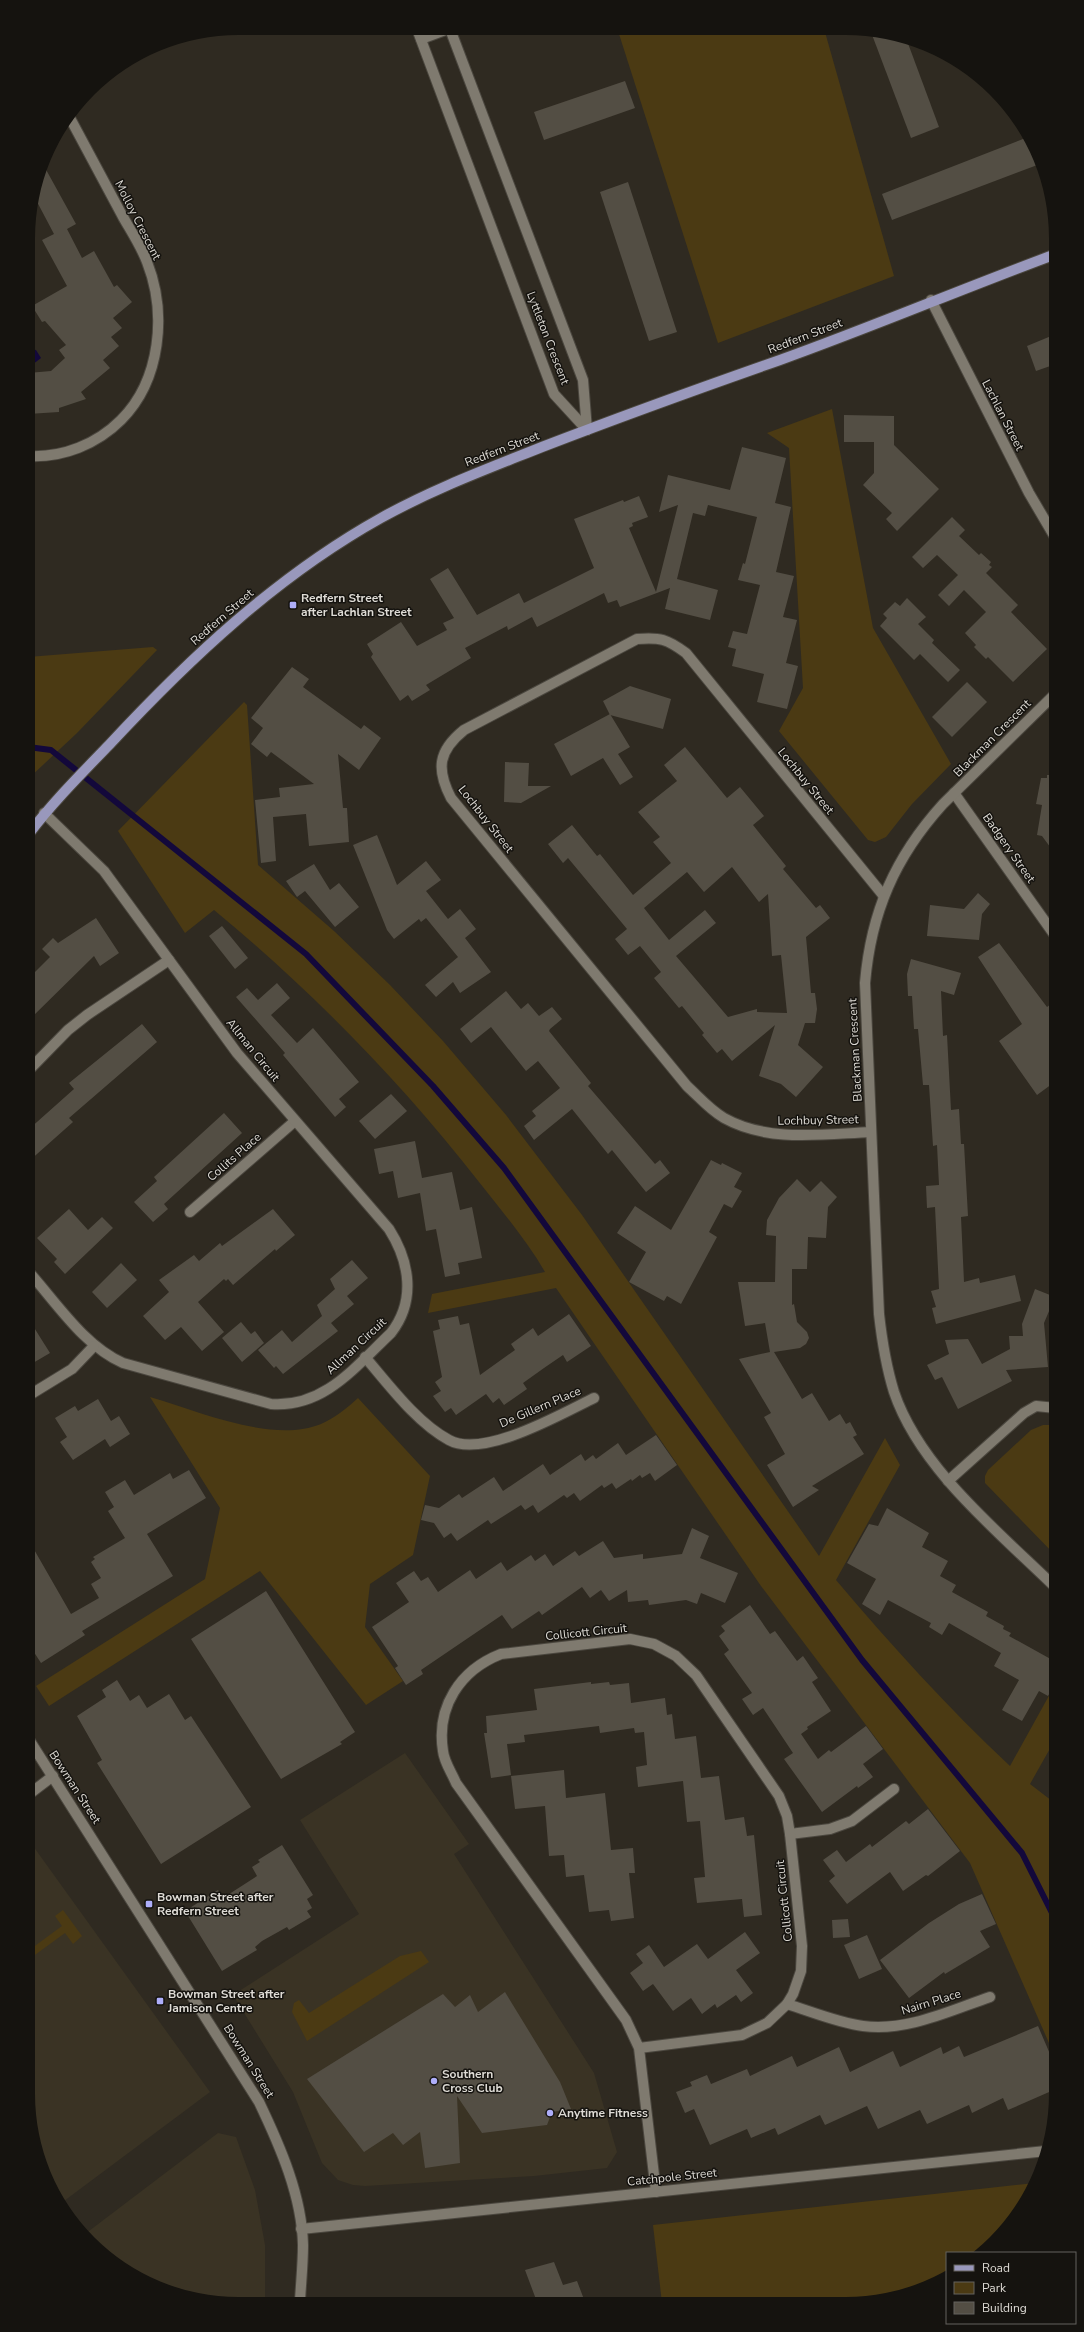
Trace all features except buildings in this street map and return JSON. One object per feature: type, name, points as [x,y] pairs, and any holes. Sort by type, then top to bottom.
[{"type":"main road","name":"Redfern Street","points":[[35,820],[44,813],[177,675],[235,620],[318,557],[381,518],[447,484],[1049,257]]},
{"type":"main road","name":"Redfern Street","points":[[35,825],[44,813]]},
{"type":"street","name":"Lyttleton Crescent","points":[[419,35],[554,394],[587,430]]},
{"type":"street","points":[[421,39],[432,35]]},
{"type":"street","name":"Lyttleton Crescent","points":[[451,35],[583,380],[587,430]]},
{"type":"street","name":"Molloy Crescent","points":[[35,455],[66,452],[96,441],[109,432],[131,410],[147,382],[157,351],[157,298],[147,262],[72,121]]},
{"type":"street","name":"Lachlan Street","points":[[931,300],[1029,493],[1049,526]]},
{"type":"street","name":"Lochbuy Street","points":[[871,1132],[797,1135],[768,1133],[739,1124],[715,1112],[687,1086],[451,798],[443,781],[441,764],[447,747],[464,730],[637,639],[658,638],[673,643],[686,653],[883,895]]},
{"type":"street","name":"Blackman Crescent","points":[[1049,700],[928,820],[903,855],[883,895],[876,916],[867,960],[865,983],[879,1314],[884,1353],[895,1393],[908,1423],[923,1448],[948,1481],[1049,1581]]},
{"type":"street","name":"Badgery Street","points":[[954,793],[1049,927]]},
{"type":"street","name":"Allman Circuit","points":[[35,1279],[94,1346],[108,1356],[123,1362],[271,1404],[283,1405],[306,1401],[317,1397],[335,1384],[365,1358],[398,1325],[407,1303],[408,1278],[406,1265],[397,1240],[389,1229],[237,1053],[104,871],[44,813]]},
{"type":"street","points":[[35,1064],[68,1030],[87,1015],[169,960]]},
{"type":"street","name":"Collits Place","points":[[190,1212],[295,1121]]},
{"type":"street","points":[[35,1392],[72,1369],[94,1346]]},
{"type":"street","name":"De Gillern Place","points":[[365,1358],[427,1426],[450,1441],[476,1445],[514,1436],[594,1398]]},
{"type":"street","points":[[948,1481],[1024,1412],[1036,1406],[1049,1407]]},
{"type":"street","name":"Collicott Circuit","points":[[639,2048],[742,2035],[767,2023],[787,2004],[793,1994],[801,1972],[802,1946],[790,1834],[787,1816],[780,1796],[696,1675],[676,1656],[654,1644],[630,1639],[501,1654],[483,1663],[467,1674],[458,1684],[445,1708],[442,1722],[443,1753],[456,1783],[626,2020],[639,2048],[656,2192]]},
{"type":"street","name":"Bowman Street","points":[[35,1749],[259,2102],[280,2144],[298,2209],[301,2229],[303,2245],[300,2297]]},
{"type":"street","points":[[35,1790],[53,1776]]},
{"type":"street","points":[[790,1834],[830,1829],[852,1821],[894,1789]]},
{"type":"street","name":"Nairn Place","points":[[787,2004],[861,2026],[878,2028],[907,2025],[990,1997]]},
{"type":"street","name":"Catchpole Street","points":[[301,2229],[1040,2152]]},
{"type":"shaded area","points":[[35,350],[36,350],[41,358],[35,363]]},
{"type":"shaded area","points":[[405,1753],[469,1844],[454,1854],[594,2073],[617,2152],[607,2168],[534,2176],[365,2186],[353,2185],[338,2180],[322,2163],[293,2092],[233,1995],[359,1914],[300,1820]]},
{"type":"shaded area","points":[[35,1849],[210,2092],[65,2200],[50,2172],[42,2147],[35,2107]]},
{"type":"shaded area","points":[[218,2133],[236,2137],[255,2190],[265,2245],[265,2297],[225,2297],[211,2295],[185,2290],[160,2282],[125,2263],[104,2247],[88,2232]]},
{"type":"green space","points":[[619,35],[826,35],[894,276],[718,343]]},
{"type":"green space","points":[[832,409],[873,628],[951,764],[912,804],[886,837],[875,842],[868,840],[779,731],[803,688],[789,448],[767,433]]},
{"type":"green space","points":[[153,647],[157,650],[77,733],[35,772],[35,656]]},
{"type":"green space","points":[[244,702],[247,705],[258,865],[334,931],[390,985],[443,1041],[506,1115],[582,1215],[819,1556],[885,1438],[900,1465],[836,1580],[920,1675],[1010,1766],[1049,1696],[1049,1750],[1030,1784],[1049,1799],[1049,2043],[970,1863],[761,1586],[556,1288],[428,1313],[432,1294],[545,1272],[514,1226],[449,1145],[387,1073],[286,973],[214,910],[185,933],[118,831]]},
{"type":"green space","points":[[150,1397],[236,1423],[258,1428],[280,1430],[302,1429],[321,1424],[341,1412],[358,1398],[430,1476],[413,1555],[370,1584],[365,1627],[403,1681],[366,1705],[260,1571],[49,1706],[36,1686],[205,1579],[220,1508]]},
{"type":"green space","points":[[1043,1425],[1049,1425],[1049,1549],[985,1483],[985,1476],[988,1470],[1031,1430]]},
{"type":"green space","points":[[63,1910],[82,1936],[73,1944],[65,1933],[35,1955],[35,1946],[62,1926],[55,1916]]},
{"type":"green space","points":[[421,1951],[429,1962],[307,2041],[292,2012],[294,2003],[299,2000],[309,2013],[400,1956]]},
{"type":"green space","points":[[1028,2184],[1022,2196],[1007,2218],[980,2247],[974,2252],[946,2252],[946,2271],[924,2282],[899,2290],[859,2297],[661,2297],[653,2225]]},
{"type":"waterway","points":[[35,748],[51,750],[306,954],[433,1086],[504,1168],[862,1660],[1022,1853],[1049,1907]]},
{"type":"place","name":"Redfern Street after Lachlan Street","points":[[293,605]]},
{"type":"place","name":"Bowman Street after Redfern Street","points":[[149,1904]]},
{"type":"place","name":"Bowman Street after Jamison Centre","points":[[160,2001]]},
{"type":"place","name":"Southern Cross Club","points":[[434,2081]]},
{"type":"place","name":"Anytime Fitness","points":[[550,2113]]}]
